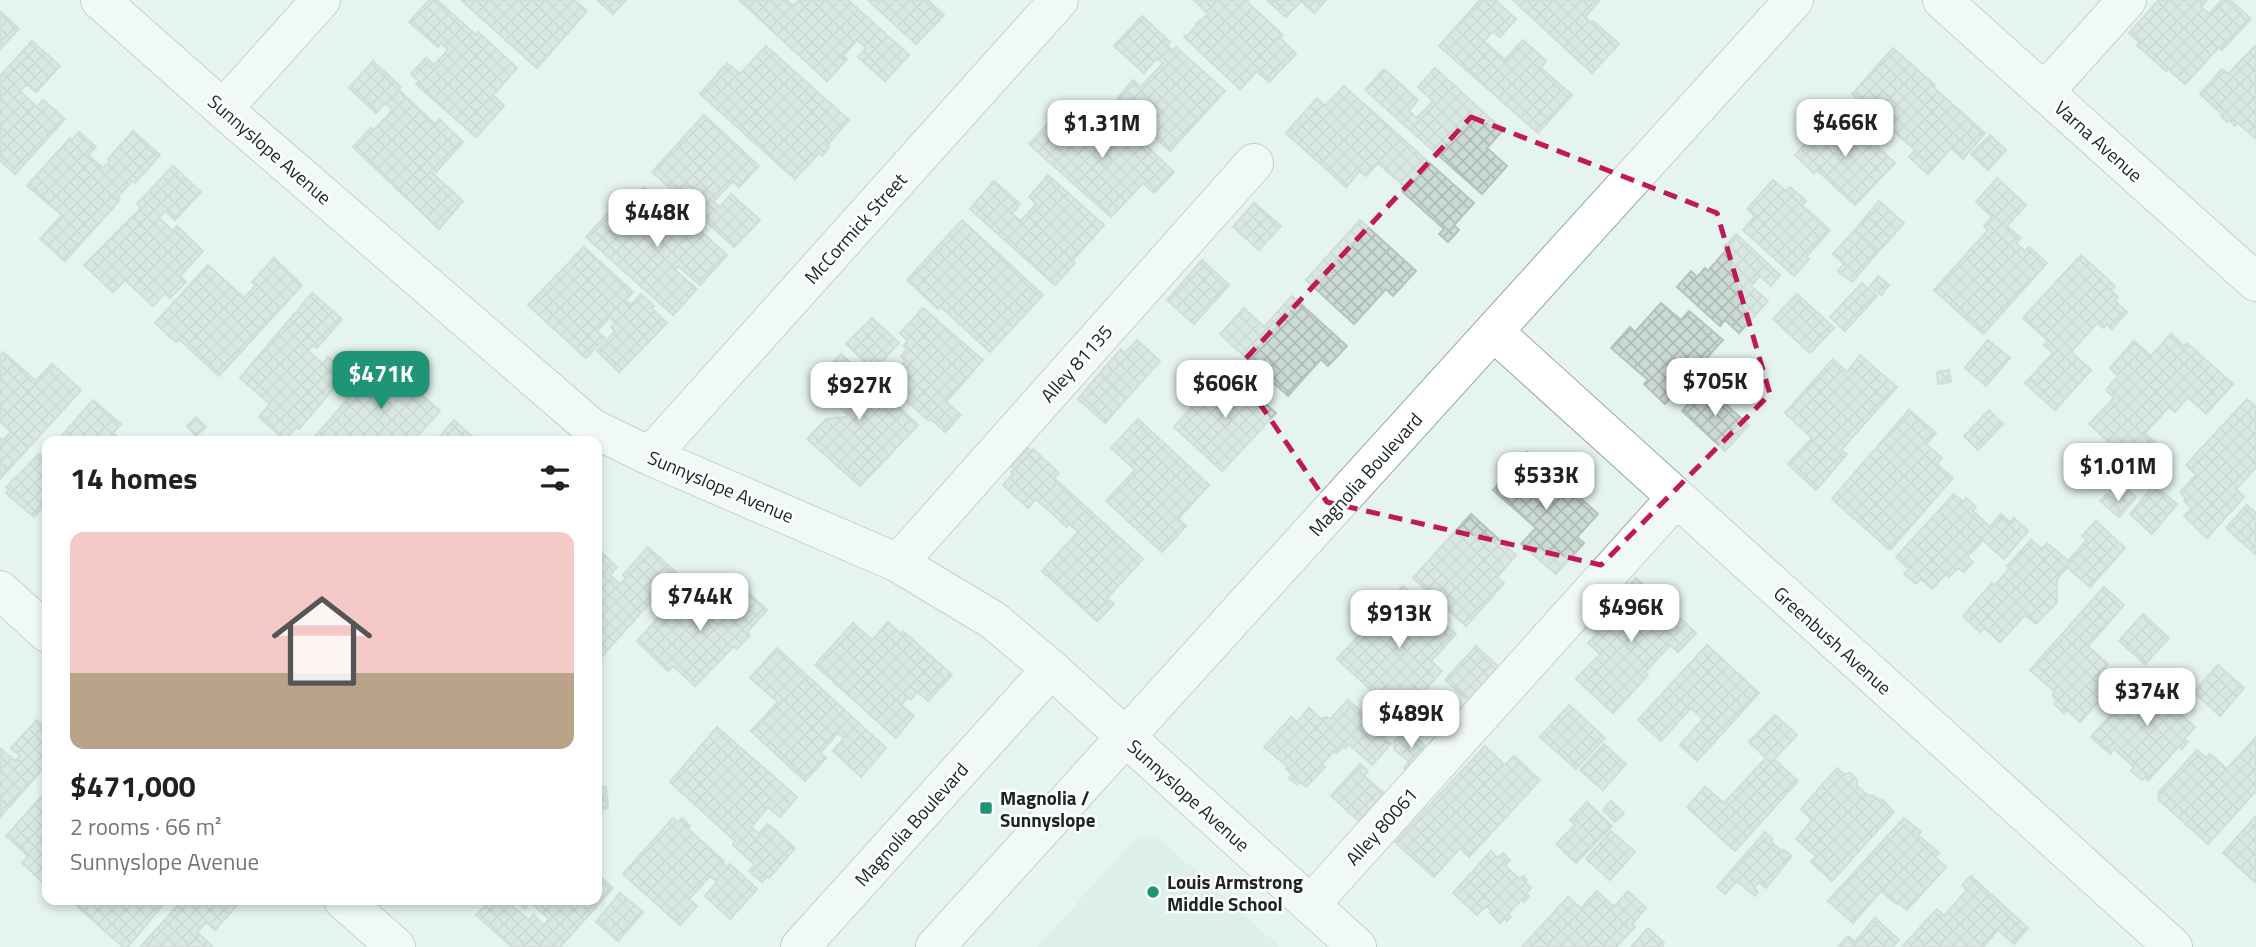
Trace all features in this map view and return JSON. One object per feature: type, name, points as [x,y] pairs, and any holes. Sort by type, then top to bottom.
[{"type":"street","name":"Sunnyslope Avenue","points":[[100,0],[592,428],[650,456],[898,563],[993,620],[1051,669],[1357,947]]},
{"type":"street","points":[[223,109],[321,0]]},
{"type":"street","name":"McCormick Street","points":[[650,456],[1059,0]]},
{"type":"street","name":"Magnolia Boulevard","points":[[935,947],[1794,0]]},
{"type":"street","name":"Varna Avenue","points":[[1942,0],[2256,282]]},
{"type":"street","points":[[2045,91],[2127,0]]},
{"type":"street","name":"Alley 81135","points":[[898,563],[1254,163]]},
{"type":"street","name":"Greenbush Avenue","points":[[1494,332],[2173,947]]},
{"type":"street","name":"Alley 80061","points":[[1310,905],[1676,498]]},
{"type":"street","points":[[0,590],[42,628]]},
{"type":"street","name":"Magnolia Boulevard","points":[[800,947],[1051,669]]},
{"type":"street","points":[[349,905],[396,947]]},
{"type":"highlighted area","points":[[1471,117],[1717,213],[1770,394],[1601,565],[1327,502],[1236,369]]},
{"type":"shaded area","name":"Louis Armstrong Middle School","points":[[1138,836],[1158,837],[1280,947],[1037,947]]},
{"type":"building","points":[[429,0],[437,0],[476,35],[478,32],[517,68],[493,95],[504,106],[476,137],[416,84],[419,81],[411,74],[426,58],[434,65],[448,50],[441,43],[438,47],[409,22]]},
{"type":"building","points":[[461,0],[574,0],[587,11],[537,68]]},
{"type":"building","points":[[597,0],[626,0],[613,14]]},
{"type":"building","points":[[739,0],[787,0],[794,6],[799,0],[848,0],[909,55],[885,81],[858,57],[866,48],[857,40],[843,56],[847,59],[827,81]]},
{"type":"building","points":[[868,0],[928,0],[944,15],[916,44]]},
{"type":"building","points":[[1194,0],[1249,0],[1247,2],[1283,35],[1280,38],[1296,54],[1269,82],[1257,71],[1240,89],[1184,37],[1208,14]]},
{"type":"building","points":[[1267,0],[1326,0],[1314,13],[1301,1],[1286,17]]},
{"type":"building","points":[[1480,0],[1495,0],[1516,19],[1500,37],[1493,31],[1484,41],[1505,60],[1523,40],[1546,61],[1541,68],[1572,95],[1538,133],[1439,46]]},
{"type":"building","points":[[1513,0],[1600,0],[1585,17],[1619,44],[1592,73]]},
{"type":"building","points":[[2159,0],[2207,0],[2201,7],[2209,14],[2222,0],[2230,0],[2251,19],[2222,50],[2219,47],[2185,84],[2137,45],[2139,42],[2129,33]]},
{"type":"building","points":[[0,11],[19,29],[0,49]]},
{"type":"building","points":[[1142,16],[1170,42],[1167,45],[1173,51],[1176,47],[1225,91],[1170,151],[1122,107],[1124,105],[1117,99],[1133,80],[1141,87],[1163,63],[1157,58],[1144,73],[1114,46]]},
{"type":"building","points":[[32,41],[60,66],[36,92],[27,84],[20,91],[37,107],[43,100],[65,119],[15,174],[0,161],[0,76]]},
{"type":"building","points":[[766,46],[849,120],[827,145],[829,147],[822,156],[819,153],[795,179],[700,94],[727,63],[740,74]]},
{"type":"building","points":[[2255,46],[2256,139],[2238,123],[2235,126],[2229,120],[2227,122],[2200,94],[2222,69],[2228,74]]},
{"type":"building","points":[[1893,48],[1985,133],[1963,159],[1951,148],[1928,174],[1909,157],[1915,150],[1852,94]]},
{"type":"building","points":[[373,61],[435,124],[439,119],[463,142],[436,172],[432,168],[430,171],[463,201],[439,229],[353,147],[393,110],[385,103],[376,113],[349,88]]},
{"type":"building","points":[[1435,68],[1503,130],[1487,148],[1507,166],[1482,194],[1365,90],[1384,69],[1418,100],[1409,111],[1417,118],[1433,101],[1418,87]]},
{"type":"building","points":[[1344,86],[1474,203],[1454,225],[1459,230],[1448,242],[1439,234],[1444,229],[1402,191],[1405,187],[1378,163],[1366,176],[1360,171],[1346,187],[1286,133],[1317,98],[1325,106]]},
{"type":"building","points":[[1107,108],[1174,172],[1154,193],[1143,183],[1111,217],[1029,144],[1057,114],[1089,143],[1097,134],[1089,127]]},
{"type":"building","points":[[1834,113],[1856,133],[1853,135],[1867,148],[1872,142],[1895,163],[1855,205],[1817,170],[1814,173],[1795,155]]},
{"type":"building","points":[[704,115],[759,166],[739,187],[733,181],[713,202],[720,207],[731,194],[760,220],[734,247],[652,172]]},
{"type":"building","points":[[133,131],[160,155],[135,183],[132,181],[117,198],[120,200],[65,261],[40,239],[62,215],[27,186],[70,138],[72,140],[79,132],[96,147],[88,155],[103,168]]},
{"type":"building","points":[[1990,135],[2006,150],[1988,170],[1971,154]]},
{"type":"building","points":[[173,166],[201,192],[175,220],[165,211],[159,218],[173,231],[177,226],[203,251],[180,276],[186,282],[170,298],[165,293],[153,306],[125,280],[113,292],[84,265],[141,208],[137,204]]},
{"type":"building","points":[[1048,175],[1104,225],[1055,285],[970,209],[994,181],[1020,204],[1012,214],[1021,221],[1036,204],[1029,197]]},
{"type":"building","points":[[1997,178],[2026,205],[2007,226],[2021,238],[2016,243],[2025,251],[2029,247],[2047,263],[1983,334],[1934,290],[1988,230],[1984,226],[1992,217],[1976,202]]},
{"type":"building","points":[[1773,180],[1786,191],[1790,187],[1806,201],[1802,205],[1830,230],[1806,257],[1809,259],[1794,276],[1743,230],[1755,216],[1747,209]]},
{"type":"building","points":[[644,187],[684,224],[688,220],[727,255],[700,285],[678,266],[675,270],[697,289],[673,315],[586,237],[616,204],[623,211]]},
{"type":"building","points":[[1879,201],[1904,223],[1879,251],[1855,230]]},
{"type":"building","points":[[1254,203],[1281,226],[1259,250],[1233,227]]},
{"type":"building","points":[[962,220],[1043,295],[990,352],[907,280]]},
{"type":"building","points":[[1360,220],[1416,271],[1393,296],[1386,289],[1354,324],[1306,280]]},
{"type":"building","points":[[1855,230],[1879,251],[1852,282],[1838,271],[1844,264],[1833,254]]},
{"type":"building","points":[[1736,234],[1780,275],[1771,286],[1760,276],[1751,286],[1768,301],[1739,333],[1725,320],[1720,326],[1677,287],[1691,271],[1697,277],[1705,268],[1708,271]]},
{"type":"building","points":[[584,247],[633,292],[625,300],[631,305],[641,294],[667,323],[619,372],[597,351],[615,331],[611,327],[615,323],[610,317],[597,331],[605,338],[586,358],[528,305]]},
{"type":"building","points":[[2081,255],[2115,286],[2111,290],[2118,297],[2115,301],[2127,312],[2112,329],[2107,324],[2103,328],[2097,323],[2071,352],[2091,370],[2055,410],[2025,383],[2053,353],[2044,345],[2048,341],[2023,318]]},
{"type":"building","points":[[274,258],[302,285],[219,376],[179,339],[176,342],[155,323],[208,265],[244,298],[256,285],[252,282]]},
{"type":"building","points":[[1202,260],[1229,285],[1194,324],[1167,300]]},
{"type":"building","points":[[1878,276],[1889,285],[1881,295],[1870,286]]},
{"type":"building","points":[[1862,283],[1877,296],[1845,331],[1830,317]]},
{"type":"building","points":[[312,293],[342,319],[317,348],[313,345],[308,351],[323,364],[328,357],[347,373],[299,429],[296,427],[288,436],[280,436],[259,417],[270,404],[240,378]]},
{"type":"building","points":[[1797,294],[1834,328],[1810,353],[1773,319]]},
{"type":"building","points":[[1292,296],[1347,346],[1328,366],[1321,359],[1288,396],[1220,334],[1244,308],[1264,327]]},
{"type":"building","points":[[1661,303],[1681,320],[1689,311],[1723,340],[1665,404],[1644,384],[1648,380],[1611,348],[1630,327],[1635,332]]},
{"type":"building","points":[[923,308],[983,360],[946,402],[961,415],[945,432],[889,386],[893,382],[889,378],[905,361],[901,356],[907,349],[903,346],[908,341],[900,333]]},
{"type":"building","points":[[872,318],[899,343],[874,370],[846,344]]},
{"type":"building","points":[[2171,334],[2184,346],[2187,343],[2233,384],[2206,414],[2188,397],[2175,412],[2169,407],[2145,433],[2163,450],[2143,473],[2089,424],[2114,398],[2106,390],[2118,376],[2110,368],[2134,341],[2151,356]]},
{"type":"building","points":[[1137,340],[1160,361],[1126,399],[1099,374],[1121,349],[1125,353]]},
{"type":"building","points":[[1988,340],[2010,358],[1986,386],[1965,368]]},
{"type":"building","points":[[3,352],[36,381],[52,364],[81,390],[0,479],[0,438],[3,440],[11,432],[0,421],[0,356]]},
{"type":"building","points":[[841,354],[918,425],[860,486],[807,439],[826,419],[848,415],[813,383]]},
{"type":"building","points":[[1860,355],[1897,387],[1841,450],[1847,454],[1816,490],[1788,464],[1812,438],[1785,413],[1833,359],[1847,372]]},
{"type":"building","points":[[381,361],[406,383],[410,379],[424,391],[421,394],[440,411],[418,436],[315,436]]},
{"type":"building","points":[[1227,369],[1276,413],[1222,471],[1174,427]]},
{"type":"building","points":[[1949,370],[1951,382],[1938,384],[1937,372]]},
{"type":"building","points":[[1099,374],[1126,399],[1105,423],[1078,399]]},
{"type":"building","points":[[1705,386],[1749,425],[1725,451],[1682,411]]},
{"type":"building","points":[[2247,399],[2256,407],[2256,467],[2236,489],[2244,497],[2207,538],[2184,516],[2192,508],[2184,501],[2186,499],[2180,492],[2196,475],[2186,465]]},
{"type":"building","points":[[93,400],[121,424],[113,433],[116,436],[61,436]]},
{"type":"building","points":[[1909,410],[1936,433],[1926,444],[1942,458],[1937,464],[1953,478],[1890,550],[1832,499]]},
{"type":"building","points":[[1989,410],[2003,424],[1978,450],[1964,436]]},
{"type":"building","points":[[196,417],[206,427],[196,436],[187,426]]},
{"type":"building","points":[[1138,419],[1209,485],[1178,519],[1186,526],[1162,552],[1106,501],[1135,470],[1111,448]]},
{"type":"building","points":[[454,420],[472,436],[440,436]]},
{"type":"building","points":[[1028,448],[1031,451],[1033,449],[1059,473],[1054,478],[1143,559],[1107,598],[1114,604],[1097,621],[1042,571],[1078,532],[1069,524],[1067,527],[1036,499],[1028,508],[1003,485],[1013,474],[1011,472],[1014,469],[1011,466]]},
{"type":"building","points":[[1527,452],[1565,490],[1568,487],[1598,514],[1577,537],[1584,543],[1556,574],[1521,544],[1536,528],[1493,490]]},
{"type":"building","points":[[39,454],[42,457],[42,508],[34,517],[6,493],[9,489],[6,487]]},
{"type":"building","points":[[2154,485],[2177,504],[2152,534],[2130,514]]},
{"type":"building","points":[[2129,491],[2136,497],[2119,517],[2100,501],[2107,494],[2119,503]]},
{"type":"building","points":[[1954,494],[1963,502],[1966,498],[1976,507],[1973,511],[1990,527],[2001,514],[2010,522],[2014,518],[2028,531],[2004,559],[1983,540],[1967,557],[1973,562],[1964,572],[1958,568],[1949,577],[1946,574],[1932,589],[1921,579],[1916,584],[1904,574],[1909,569],[1896,557]]},
{"type":"building","points":[[2247,505],[2256,513],[2256,555],[2226,528]]},
{"type":"building","points":[[1471,514],[1516,555],[1497,577],[1504,583],[1466,626],[1413,578]]},
{"type":"building","points":[[2096,521],[2125,548],[2090,587],[2067,567],[2057,579],[2057,602],[2036,624],[2025,615],[2000,642],[1984,628],[1980,632],[1963,616],[1992,583],[1995,585],[2010,568],[2007,566],[2031,540],[2042,549],[2047,543],[2068,561],[2087,540],[2082,536]]},
{"type":"building","points":[[648,547],[677,573],[602,656],[602,553],[617,567],[610,575],[620,584],[626,578],[623,575]]},
{"type":"building","points":[[1636,578],[1696,633],[1678,652],[1670,645],[1645,672],[1648,675],[1613,713],[1576,679],[1600,654],[1588,643],[1597,634],[1594,631],[1601,624],[1597,621]]},
{"type":"building","points":[[741,586],[767,610],[747,632],[750,635],[737,649],[734,646],[695,686],[673,666],[668,671],[637,641],[687,587],[705,604],[701,609],[718,625],[727,615],[720,608]]},
{"type":"building","points":[[1403,586],[1456,634],[1431,661],[1442,671],[1415,701],[1404,691],[1390,707],[1337,659],[1363,631],[1367,635],[1382,618],[1378,614]]},
{"type":"building","points":[[2104,587],[2124,605],[2088,646],[2108,664],[2098,675],[2111,687],[2080,722],[2067,710],[2064,713],[2054,704],[2057,701],[2052,695],[2055,692],[2030,670]]},
{"type":"building","points":[[2143,614],[2169,638],[2145,664],[2119,641]]},
{"type":"building","points":[[888,622],[901,634],[903,631],[952,675],[928,701],[917,692],[911,700],[908,697],[901,705],[914,716],[896,738],[815,665],[853,623],[872,640]]},
{"type":"building","points":[[1707,645],[1759,693],[1697,761],[1680,745],[1703,719],[1691,708],[1661,741],[1638,720]]},
{"type":"building","points":[[1476,646],[1501,669],[1471,703],[1445,680]]},
{"type":"building","points":[[777,648],[886,748],[861,777],[833,751],[844,738],[838,733],[820,753],[826,758],[805,781],[751,731],[778,702],[750,678]]},
{"type":"building","points":[[2218,665],[2244,688],[2220,716],[2194,692]]},
{"type":"building","points":[[2173,680],[2194,699],[2180,714],[2195,727],[2184,739],[2188,742],[2182,749],[2179,746],[2148,781],[2145,777],[2142,780],[2131,771],[2134,767],[2114,749],[2110,754],[2091,737],[2140,683],[2157,698]]},
{"type":"building","points":[[1348,700],[1367,717],[1371,713],[1390,730],[1383,738],[1391,744],[1372,765],[1349,744],[1345,748],[1341,744],[1341,748],[1336,753],[1334,751],[1322,764],[1325,767],[1306,787],[1300,782],[1297,785],[1289,778],[1292,774],[1286,769],[1288,767],[1264,747],[1291,717],[1297,722],[1309,708],[1321,719],[1330,719]]},
{"type":"building","points":[[1569,705],[1605,738],[1576,769],[1540,737]]},
{"type":"building","points":[[1775,715],[1797,735],[1774,759],[1798,781],[1735,851],[1687,807],[1705,787],[1724,803],[1766,758],[1749,742]]},
{"type":"building","points":[[37,720],[42,725],[42,770],[0,817],[0,748],[15,761],[20,756],[11,748]]},
{"type":"building","points":[[717,727],[797,797],[780,817],[768,807],[751,827],[759,834],[768,824],[795,848],[769,878],[767,876],[762,882],[749,871],[755,865],[733,845],[735,841],[670,782]]},
{"type":"building","points":[[1409,732],[1430,750],[1410,773],[1404,768],[1409,762],[1394,749],[1394,742],[1402,733]]},
{"type":"building","points":[[2256,737],[2256,791],[2208,844],[2159,800],[2158,793],[2197,750],[2206,758],[2210,754],[2227,769]]},
{"type":"building","points":[[1604,744],[1626,764],[1603,790],[1580,770]]},
{"type":"building","points":[[1485,746],[1505,765],[1514,756],[1540,780],[1469,857],[1460,848],[1434,877],[1395,842]]},
{"type":"building","points":[[1360,764],[1368,771],[1364,776],[1384,793],[1359,821],[1331,796]]},
{"type":"building","points":[[1837,768],[1844,774],[1850,773],[1857,780],[1857,786],[1870,797],[1872,795],[1880,801],[1882,799],[1894,812],[1832,881],[1811,862],[1816,856],[1796,839],[1812,820],[1801,809]]},
{"type":"building","points":[[602,787],[606,787],[608,808],[602,809]]},
{"type":"building","points":[[42,796],[42,881],[22,863],[28,856],[6,836]]},
{"type":"building","points":[[1611,801],[1624,813],[1615,822],[1603,810]]},
{"type":"building","points":[[1587,802],[1612,826],[1576,863],[1556,844],[1575,825],[1570,820]]},
{"type":"building","points":[[2256,816],[2256,883],[2223,853]]},
{"type":"building","points":[[673,818],[678,822],[682,818],[690,826],[688,829],[724,861],[722,863],[727,867],[730,864],[757,889],[730,919],[705,896],[717,882],[710,876],[689,899],[697,906],[680,925],[623,874]]},
{"type":"building","points":[[1904,818],[1921,832],[1918,835],[1939,853],[1935,857],[1946,867],[1907,910],[1881,891],[1853,923],[1828,901]]},
{"type":"building","points":[[1611,831],[1635,852],[1610,880],[1586,859]]},
{"type":"building","points":[[1765,832],[1773,839],[1771,842],[1792,856],[1766,888],[1759,882],[1754,888],[1758,892],[1755,896],[1737,881],[1725,894],[1717,887]]},
{"type":"building","points":[[1491,851],[1498,858],[1503,853],[1510,860],[1505,866],[1520,879],[1523,876],[1531,888],[1524,902],[1522,899],[1508,914],[1511,917],[1500,923],[1486,906],[1477,915],[1453,893]]},
{"type":"building","points":[[1971,876],[2028,928],[2014,944],[1998,930],[1983,947],[1902,947],[1937,909],[1944,916],[1967,890],[1962,885]]},
{"type":"building","points":[[602,878],[613,888],[602,900]]},
{"type":"building","points":[[1597,891],[1614,907],[1628,891],[1646,908],[1632,924],[1635,927],[1616,947],[1522,947],[1568,897],[1581,908]]},
{"type":"building","points":[[620,893],[643,912],[618,941],[596,922]]},
{"type":"building","points":[[76,905],[163,905],[128,947],[123,947]]},
{"type":"building","points":[[178,905],[237,905],[215,930],[206,922],[197,932],[213,947],[140,947]]},
{"type":"building","points":[[486,905],[511,905],[529,920],[534,915],[544,925],[549,919],[533,905],[598,905],[560,947],[512,947],[476,915]]},
{"type":"building","points":[[1875,918],[1899,940],[1892,947],[1838,947],[1848,936],[1855,942]]},
{"type":"building","points":[[1648,928],[1664,943],[1662,947],[1631,947]]},
{"type":"place","name":"Magnolia / Sunnyslope","points":[[986,808]]},
{"type":"place","name":"Louis Armstrong Middle School","points":[[1153,892]]}]
